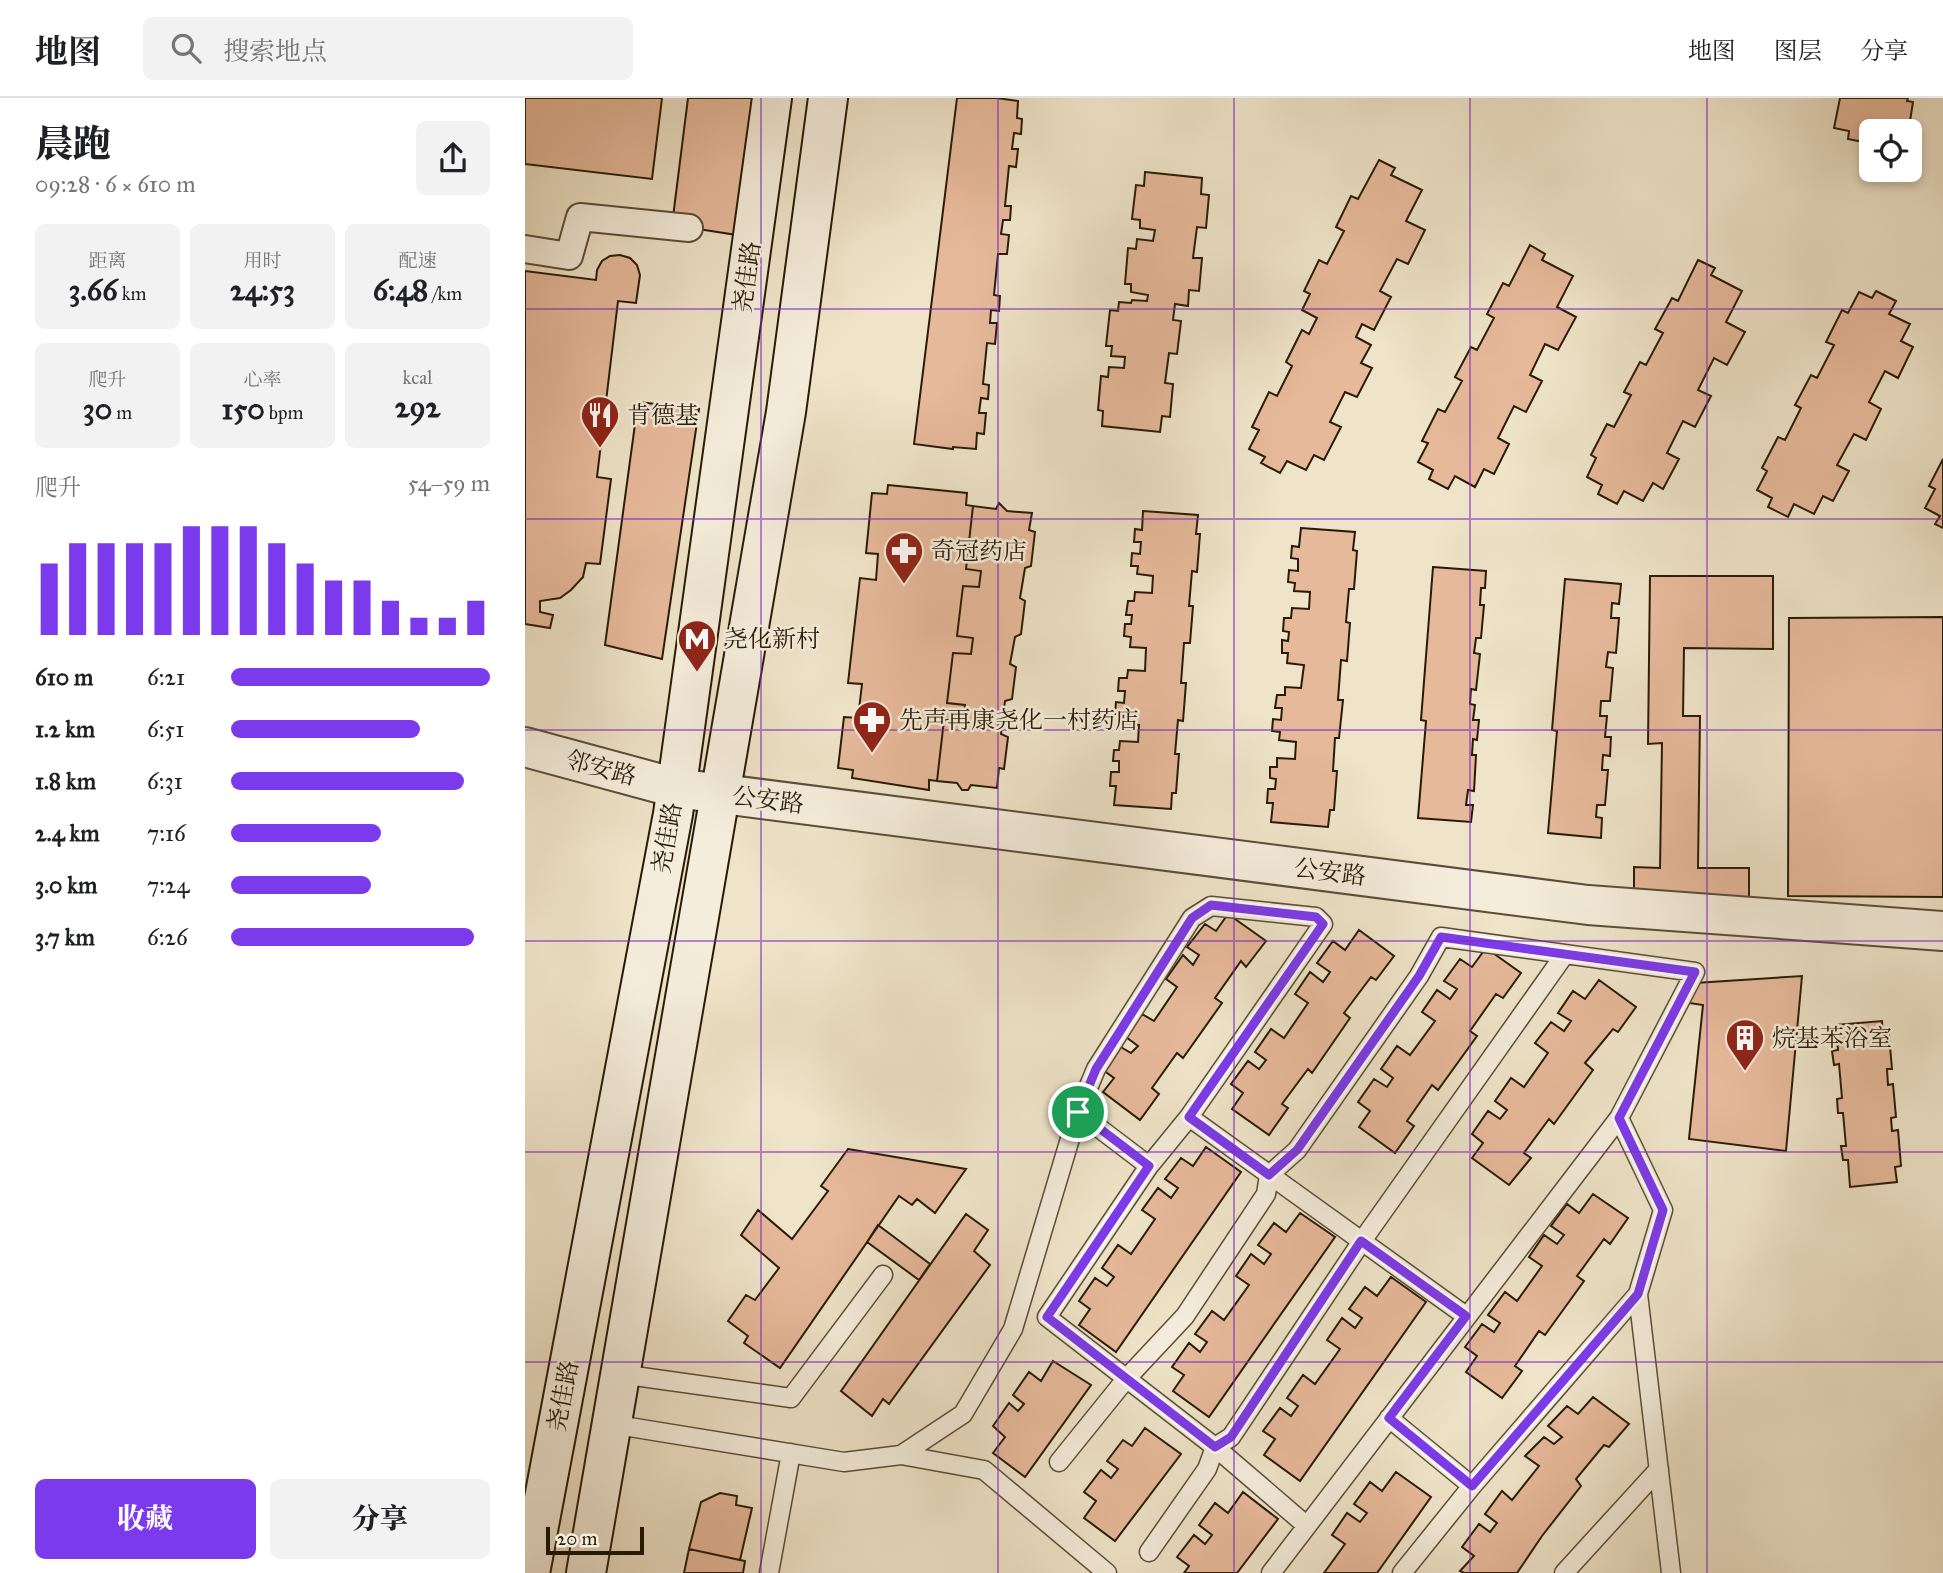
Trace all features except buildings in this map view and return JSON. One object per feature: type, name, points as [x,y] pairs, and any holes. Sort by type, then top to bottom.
[{"type":"main road","name":"尧佳路","points":[[530,1573],[673,814],[772,98]]},
{"type":"main road","name":"尧佳路","points":[[586,1573],[786,412],[828,98]]},
{"type":"main road","name":"邻安路","points":[[525,747],[676,788],[719,793]]},
{"type":"main road","name":"公安路","points":[[719,793],[1588,905],[1943,931]]},
{"type":"street","points":[[525,249],[569,256],[580,218],[689,228]]},
{"type":"lane","points":[[901,1455],[963,1414],[1013,1329],[1078,1112],[1096,1069],[1192,918],[1211,905],[1316,917],[1323,924],[1189,1117],[1149,1166],[1047,1317],[1215,1447],[1307,1526]]},
{"type":"lane","points":[[1059,1462],[1126,1379],[1185,1316],[1266,1194],[1269,1175],[1297,1150],[1419,976],[1441,937],[1695,972],[1619,1118],[1271,1573]]},
{"type":"lane","points":[[1149,1552],[1207,1469],[1215,1447],[1231,1437],[1361,1241],[1565,954]]},
{"type":"lane","points":[[1078,1112],[1149,1166]]},
{"type":"lane","points":[[1189,1117],[1466,1316]]},
{"type":"lane","points":[[1619,1118],[1663,1210],[1638,1294],[1671,1573]]},
{"type":"lane","points":[[620,1374],[791,1398],[883,1275]]},
{"type":"lane","points":[[1412,1570],[1472,1486],[1638,1294]]},
{"type":"lane","points":[[1389,1418],[1472,1486]]},
{"type":"lane","points":[[611,1424],[844,1462],[901,1455],[984,1470],[1107,1573]]},
{"type":"lane","points":[[769,1573],[791,1453]]},
{"type":"lane","points":[[1564,1573],[1659,1469]]},
{"type":"place","name":"肯德基","points":[[600,449]]},
{"type":"place","name":"奇冠药店","points":[[904,585]]},
{"type":"place","name":"尧化新村","points":[[697,673]]},
{"type":"place","name":"先声再康尧化一村药店","points":[[872,754]]},
{"type":"place","name":"烷基苯浴室","points":[[1745,1072]]},
{"type":"route","points":[[1211,905],[1316,917],[1323,924],[1189,1117],[1269,1175],[1297,1150],[1419,976],[1441,937],[1695,972],[1619,1118],[1663,1210],[1638,1294],[1472,1486],[1389,1418],[1466,1316],[1361,1241],[1231,1437],[1215,1447],[1047,1317],[1149,1166],[1078,1112],[1096,1069],[1192,918],[1211,905]]}]
